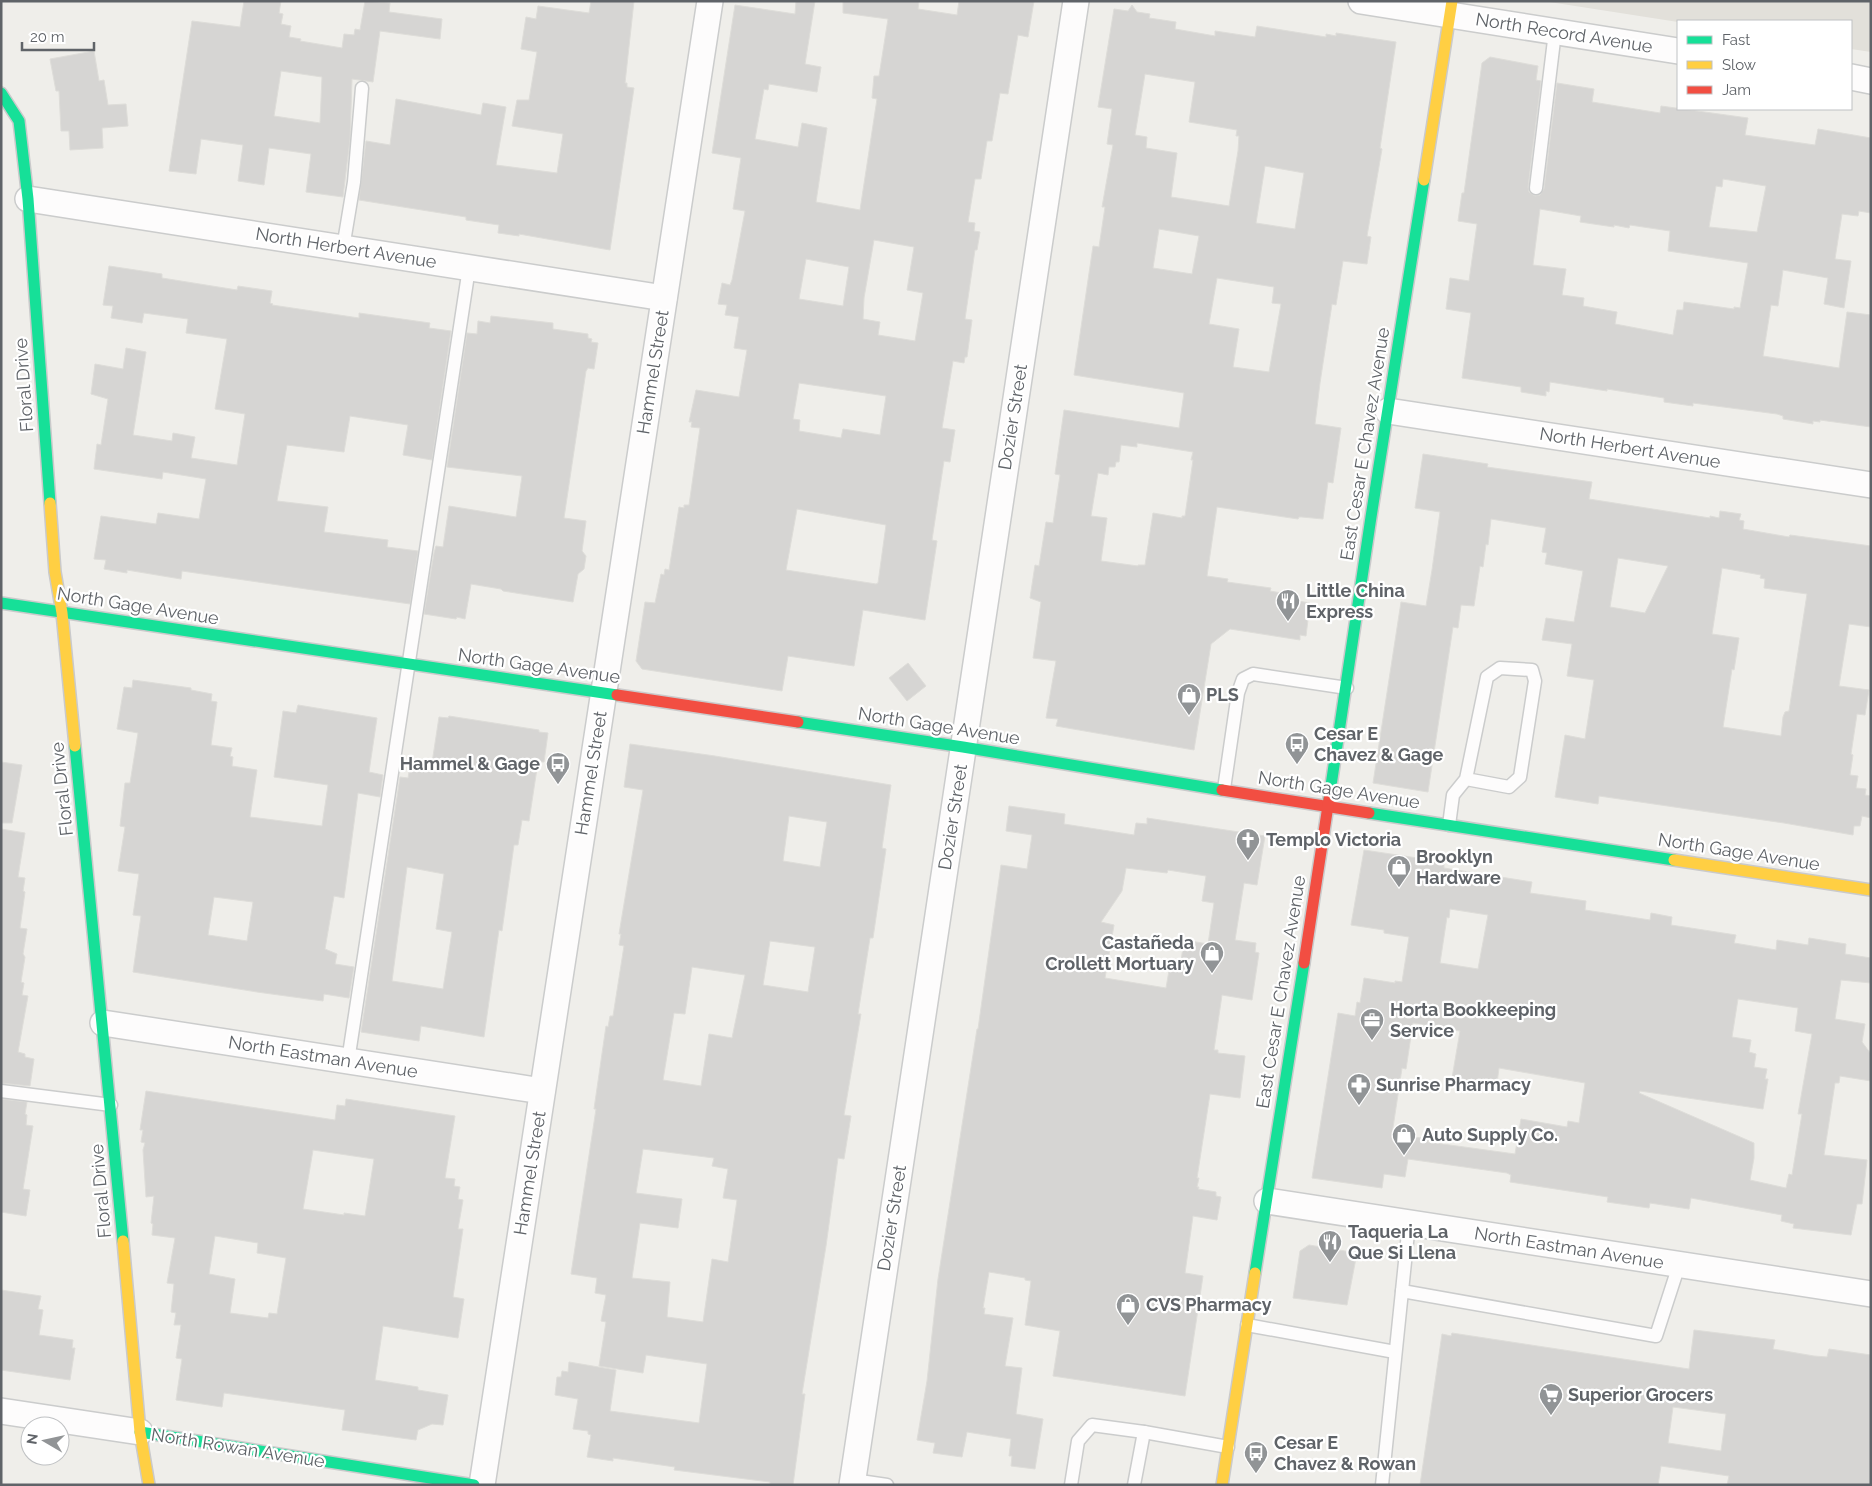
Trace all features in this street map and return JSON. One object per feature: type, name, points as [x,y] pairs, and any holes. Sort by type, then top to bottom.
[{"type":"street","name":"Hammel Street","points":[[482,1485],[710,1]]},
{"type":"street","name":"Dozier Street","points":[[853,1482],[1076,1]]},
{"type":"street","name":"North Record Avenue","points":[[1361,1],[1450,8],[1555,32],[1677,51]]},
{"type":"street","name":"East Cesar E Chavez Avenue","points":[[1222,1485],[1347,688],[1450,8]]},
{"type":"street","points":[[1852,78],[1871,81]]},
{"type":"street","name":"Floral Drive","points":[[1,93],[19,121],[28,199],[55,572],[62,612],[104,1023],[140,1432],[148,1485]]},
{"type":"street","name":"North Herbert Avenue","points":[[28,199],[664,298]]},
{"type":"street","name":"North Herbert Avenue","points":[[1388,411],[1871,485]]},
{"type":"street","name":"North Gage Avenue","points":[[1,603],[963,747],[1327,807],[1871,890]]},
{"type":"street","name":"North Eastman Avenue","points":[[104,1023],[542,1091]]},
{"type":"street","name":"North Eastman Avenue","points":[[1267,1201],[1871,1294]]},
{"type":"street","name":"North Rowan Avenue","points":[[1,1411],[474,1485]]},
{"type":"lane","points":[[1536,188],[1555,32]]},
{"type":"lane","points":[[343,248],[354,182],[362,88]]},
{"type":"lane","points":[[348,1061],[469,268]]},
{"type":"lane","points":[[1449,826],[1453,795],[1466,779],[1487,677],[1500,668],[1532,670],[1535,681],[1520,777],[1509,787],[1466,779]]},
{"type":"lane","points":[[1224,790],[1238,692],[1243,679],[1254,674],[1347,688]]},
{"type":"lane","points":[[1,1091],[111,1105]]},
{"type":"lane","points":[[1382,1485],[1409,1223]]},
{"type":"lane","points":[[1402,1291],[1656,1336],[1678,1264]]},
{"type":"lane","points":[[1247,1325],[1395,1352]]},
{"type":"lane","points":[[1071,1485],[1078,1441],[1092,1425],[1228,1447]]},
{"type":"lane","points":[[1134,1485],[1144,1432]]},
{"type":"lane","points":[[853,1482],[887,1485]]},
{"type":"shaded area","points":[[1543,1],[1871,1],[1871,52],[1852,49],[1852,20],[1677,20],[1677,22]]},
{"type":"building","points":[[244,1],[281,1],[279,13],[283,14],[281,24],[291,26],[289,37],[301,39],[300,41],[342,48],[344,34],[354,35],[355,29],[360,30],[365,1],[390,3],[389,12],[442,19],[440,39],[380,31],[373,82],[352,79],[350,139],[343,197],[306,192],[311,154],[269,148],[264,185],[238,181],[243,145],[201,139],[196,174],[169,171],[192,21],[240,27]],"holes":[[[281,71],[322,77],[320,123],[274,116]]]},
{"type":"building","points":[[591,1],[634,1],[625,83],[627,83],[627,87],[634,88],[610,250],[519,234],[519,236],[498,233],[499,225],[466,220],[466,217],[359,200],[366,141],[390,145],[396,99],[481,115],[483,103],[506,107],[496,165],[557,173],[563,134],[512,126],[517,100],[529,100],[537,52],[521,49],[526,17],[536,19],[538,6],[589,13]]},
{"type":"building","points":[[796,1],[815,1],[805,64],[821,67],[817,92],[769,84],[768,90],[764,89],[755,139],[798,147],[802,123],[827,128],[816,202],[860,210],[877,99],[872,98],[874,76],[879,76],[888,19],[843,13],[843,1],[919,1],[918,9],[957,15],[959,1],[1034,1],[1028,37],[1018,35],[1008,94],[1000,93],[992,141],[987,141],[981,179],[975,179],[968,222],[975,223],[974,231],[980,232],[977,250],[975,250],[965,319],[972,320],[967,357],[965,357],[964,363],[953,361],[942,428],[955,430],[950,462],[944,461],[932,540],[937,541],[925,620],[863,610],[854,666],[788,656],[782,691],[642,669],[636,661],[645,602],[655,603],[661,574],[664,575],[665,569],[669,570],[679,507],[684,508],[684,505],[689,505],[700,428],[691,427],[692,422],[689,422],[696,390],[739,397],[747,350],[734,348],[739,317],[725,315],[727,305],[718,304],[722,283],[730,285],[732,280],[745,211],[733,209],[741,158],[712,153],[735,5],[795,14]],"holes":[[[874,240],[914,247],[907,290],[923,293],[915,341],[878,335],[880,322],[863,319],[864,298]],[[806,259],[849,267],[843,306],[799,299]],[[799,383],[886,396],[880,435],[843,429],[841,438],[799,431],[800,420],[793,419]],[[797,509],[886,525],[878,583],[876,584],[786,570]]]},
{"type":"building","points":[[1132,5],[1137,12],[1150,14],[1149,18],[1176,22],[1175,29],[1215,36],[1215,31],[1255,37],[1257,26],[1326,37],[1326,34],[1336,36],[1336,33],[1396,42],[1380,148],[1382,149],[1367,236],[1371,237],[1367,264],[1343,261],[1336,305],[1332,304],[1315,424],[1341,428],[1333,483],[1328,482],[1323,519],[1299,517],[1298,519],[1217,507],[1207,576],[1228,579],[1227,582],[1271,588],[1270,591],[1288,594],[1287,599],[1310,603],[1306,636],[1300,635],[1300,640],[1230,629],[1211,644],[1194,750],[1056,726],[1058,719],[1046,718],[1056,661],[1033,658],[1041,602],[1030,598],[1035,565],[1039,566],[1046,522],[1053,523],[1060,475],[1055,474],[1064,410],[1179,428],[1184,393],[1074,375],[1093,246],[1099,247],[1105,207],[1102,207],[1113,145],[1107,144],[1112,109],[1098,107],[1114,9],[1128,11]],"holes":[[[1145,74],[1195,82],[1189,122],[1237,130],[1236,136],[1239,136],[1229,206],[1171,197],[1177,153],[1146,148],[1147,137],[1135,135]],[[1265,166],[1304,173],[1295,229],[1256,223]],[[1159,229],[1199,236],[1192,274],[1153,268]],[[1217,278],[1274,287],[1272,303],[1281,304],[1269,372],[1233,367],[1239,329],[1209,324]],[[1137,443],[1193,452],[1185,516],[1182,516],[1182,518],[1153,513],[1145,565],[1138,566],[1101,561],[1107,518],[1091,516],[1098,473],[1108,475],[1109,467],[1115,467],[1116,462],[1119,462],[1121,445],[1137,447]]]},
{"type":"building","points":[[94,51],[99,81],[104,80],[108,105],[126,104],[128,126],[102,128],[103,148],[70,150],[69,131],[61,131],[59,91],[56,91],[50,59]]},
{"type":"building","points":[[1490,57],[1538,66],[1536,80],[1541,81],[1528,187],[1529,192],[1535,196],[1540,195],[1544,189],[1557,83],[1594,89],[1592,102],[1660,113],[1661,106],[1677,108],[1677,110],[1748,118],[1745,135],[1815,145],[1818,129],[1871,138],[1871,213],[1859,211],[1858,216],[1842,214],[1835,259],[1851,261],[1844,308],[1824,304],[1828,278],[1783,270],[1778,306],[1771,305],[1763,356],[1839,368],[1847,312],[1871,315],[1871,427],[1820,420],[1820,422],[1813,421],[1813,424],[1783,419],[1783,416],[1777,414],[1693,403],[1693,406],[1664,402],[1664,398],[1550,382],[1549,392],[1546,391],[1546,396],[1521,392],[1521,387],[1462,378],[1471,313],[1446,309],[1450,278],[1469,281],[1477,224],[1458,221],[1462,193],[1464,193],[1482,63]],"holes":[[[1723,179],[1766,186],[1757,232],[1709,227],[1716,186],[1722,187]],[[1540,209],[1581,216],[1580,222],[1629,228],[1630,225],[1670,231],[1668,251],[1748,263],[1740,308],[1734,307],[1734,309],[1684,302],[1683,310],[1677,310],[1673,335],[1615,324],[1617,312],[1583,306],[1584,298],[1562,295],[1566,269],[1533,265]]]},
{"type":"building","points":[[109,266],[162,274],[162,278],[237,290],[238,286],[272,291],[270,303],[272,305],[359,318],[359,313],[430,323],[429,328],[451,331],[432,460],[403,455],[408,425],[350,416],[344,452],[287,445],[277,501],[328,507],[324,532],[388,540],[387,547],[418,551],[410,604],[182,571],[181,579],[127,570],[127,573],[104,569],[106,560],[94,559],[101,516],[156,524],[158,513],[199,519],[206,479],[163,472],[162,479],[94,469],[97,444],[101,445],[108,399],[91,394],[95,364],[123,369],[126,348],[146,352],[133,435],[172,441],[173,433],[195,437],[191,458],[237,465],[245,414],[215,409],[227,339],[186,333],[188,319],[144,313],[142,323],[111,318],[113,306],[103,305]]},
{"type":"building","points":[[491,316],[553,323],[553,329],[588,334],[588,338],[592,339],[591,342],[598,343],[594,369],[588,368],[586,371],[564,518],[586,521],[582,551],[586,556],[584,569],[578,574],[573,602],[471,584],[465,619],[424,614],[434,553],[436,546],[443,547],[449,506],[516,517],[522,476],[447,467],[467,333],[477,334],[478,321],[490,323]]},
{"type":"building","points":[[1423,454],[1488,464],[1487,467],[1592,482],[1589,499],[1710,518],[1710,516],[1719,518],[1720,511],[1741,514],[1739,520],[1744,521],[1743,529],[1789,537],[1790,535],[1871,546],[1871,627],[1849,624],[1839,686],[1869,690],[1865,715],[1857,714],[1850,775],[1858,776],[1856,788],[1866,789],[1865,795],[1871,796],[1871,818],[1862,816],[1860,826],[1854,826],[1853,835],[1599,796],[1598,804],[1555,797],[1565,735],[1585,739],[1594,680],[1567,676],[1572,644],[1542,640],[1546,618],[1574,622],[1583,571],[1545,564],[1547,553],[1542,552],[1546,528],[1491,519],[1488,545],[1486,544],[1483,567],[1480,566],[1474,606],[1461,605],[1458,628],[1453,627],[1428,792],[1373,783],[1401,602],[1426,606],[1432,570],[1440,512],[1415,508]],"holes":[[[1618,558],[1668,566],[1645,613],[1610,607]],[[1722,568],[1761,575],[1760,578],[1765,579],[1764,588],[1807,594],[1789,711],[1785,712],[1783,717],[1781,736],[1723,727],[1739,638],[1712,634]]]},
{"type":"building","points":[[908,663],[926,686],[907,701],[889,678]]},
{"type":"building","points":[[133,680],[191,688],[191,690],[212,694],[211,701],[217,702],[211,745],[232,748],[230,756],[233,757],[232,766],[257,770],[250,817],[322,826],[328,785],[274,777],[283,711],[296,713],[298,705],[377,718],[369,772],[383,775],[380,797],[358,793],[344,898],[334,896],[325,949],[337,954],[335,964],[354,967],[349,998],[324,994],[323,1001],[133,972],[141,916],[133,915],[139,874],[118,871],[125,827],[120,826],[125,783],[130,783],[138,733],[117,729],[124,687],[132,688]],"holes":[[[214,897],[253,902],[247,941],[208,935]]]},
{"type":"building","points":[[449,716],[548,733],[544,762],[538,762],[529,821],[522,820],[518,845],[514,845],[502,931],[499,930],[484,1037],[421,1026],[419,1041],[361,1032],[400,777],[408,778],[411,760],[432,763],[439,717],[448,718]],"holes":[[[407,867],[444,874],[436,929],[452,932],[443,989],[392,981]]]},
{"type":"building","points":[[630,744],[891,785],[882,848],[886,849],[873,938],[870,938],[858,1014],[861,1014],[844,1115],[851,1116],[844,1159],[838,1158],[802,1394],[805,1394],[793,1485],[770,1485],[770,1482],[674,1470],[675,1467],[613,1458],[613,1461],[587,1457],[591,1435],[588,1434],[588,1431],[573,1429],[578,1399],[555,1395],[557,1377],[561,1377],[562,1371],[568,1372],[569,1362],[616,1370],[610,1411],[699,1423],[707,1364],[646,1355],[643,1373],[599,1366],[606,1322],[601,1321],[606,1295],[595,1293],[597,1278],[571,1274],[596,1109],[594,1109],[606,1026],[608,1027],[610,1016],[613,1016],[624,946],[619,945],[621,934],[619,934],[643,790],[624,787]],"holes":[[[789,816],[827,822],[820,867],[783,861]],[[770,941],[815,947],[808,992],[763,985]],[[692,967],[745,975],[732,1038],[709,1034],[701,1086],[663,1080],[674,1013],[685,1014]],[[643,1149],[714,1158],[712,1166],[728,1169],[723,1198],[737,1200],[728,1262],[712,1259],[703,1322],[667,1317],[670,1282],[632,1278],[640,1223],[678,1228],[682,1199],[636,1193]]]},
{"type":"building","points":[[1,762],[22,765],[12,823],[1,823]]},
{"type":"building","points":[[1009,806],[1065,814],[1064,824],[1134,835],[1136,823],[1147,824],[1147,818],[1265,836],[1257,885],[1244,883],[1235,940],[1256,943],[1255,952],[1259,953],[1252,1000],[1222,995],[1214,1050],[1218,1050],[1218,1053],[1245,1056],[1240,1098],[1210,1094],[1197,1187],[1199,1187],[1198,1189],[1216,1192],[1216,1196],[1221,1197],[1217,1220],[1193,1216],[1185,1273],[1203,1276],[1185,1396],[1053,1376],[1060,1331],[1025,1325],[1031,1281],[1025,1280],[1025,1278],[989,1272],[983,1308],[985,1308],[984,1314],[1013,1318],[1005,1366],[1022,1368],[1016,1414],[1043,1419],[1035,1469],[1011,1466],[1012,1456],[1009,1456],[1011,1439],[967,1432],[962,1457],[933,1453],[935,1443],[917,1440],[927,1381],[938,1279],[978,1029],[1001,865],[1027,869],[1032,835],[1006,831]],"holes":[[[1126,868],[1167,873],[1168,870],[1206,876],[1202,901],[1214,903],[1208,944],[1184,940],[1181,961],[1171,959],[1166,988],[1105,978],[1114,925],[1101,922],[1122,891]]]},
{"type":"building","points":[[1,829],[25,833],[18,877],[25,878],[20,928],[27,929],[21,982],[24,983],[22,995],[28,996],[18,1052],[25,1054],[25,1057],[34,1059],[30,1086],[1,1083]]},
{"type":"building","points":[[1364,850],[1444,862],[1444,868],[1532,882],[1530,893],[1586,901],[1585,910],[1650,920],[1651,913],[1672,917],[1671,925],[1736,935],[1734,943],[1776,950],[1777,940],[1808,945],[1809,938],[1846,944],[1845,954],[1871,958],[1871,983],[1841,980],[1835,1019],[1865,1024],[1862,1042],[1871,1054],[1871,1081],[1840,1076],[1839,1083],[1835,1083],[1824,1155],[1867,1160],[1862,1204],[1857,1204],[1851,1235],[1793,1228],[1794,1224],[1781,1221],[1782,1215],[1691,1198],[1689,1209],[1650,1203],[1649,1208],[1607,1202],[1608,1197],[1510,1182],[1511,1175],[1507,1173],[1408,1159],[1405,1177],[1384,1174],[1382,1188],[1312,1178],[1338,1013],[1355,1016],[1357,1002],[1360,1003],[1364,978],[1395,983],[1395,981],[1402,982],[1409,937],[1384,933],[1384,930],[1351,925]],"holes":[[[1450,909],[1488,915],[1478,969],[1440,963]],[[1738,999],[1798,1008],[1795,1031],[1812,1034],[1798,1114],[1802,1114],[1792,1175],[1789,1174],[1786,1188],[1750,1180],[1754,1158],[1754,1143],[1639,1093],[1640,1091],[1763,1109],[1768,1079],[1765,1079],[1767,1069],[1754,1067],[1756,1054],[1749,1052],[1751,1040],[1732,1037]],[[1413,1023],[1460,1031],[1451,1084],[1496,1091],[1499,1068],[1585,1083],[1579,1123],[1568,1121],[1567,1127],[1521,1119],[1515,1154],[1428,1142],[1429,1139],[1392,1134],[1402,1068],[1406,1069]]]},
{"type":"building","points":[[146,1091],[335,1120],[337,1105],[345,1106],[346,1099],[455,1116],[445,1178],[455,1179],[454,1186],[460,1187],[458,1199],[463,1200],[458,1229],[463,1229],[453,1297],[464,1299],[458,1338],[383,1326],[375,1380],[418,1387],[418,1390],[448,1395],[443,1425],[432,1424],[418,1430],[416,1440],[342,1430],[345,1410],[224,1393],[222,1407],[176,1400],[182,1359],[176,1358],[181,1325],[174,1325],[176,1313],[171,1312],[174,1284],[167,1283],[175,1238],[152,1235],[153,1224],[151,1223],[154,1196],[146,1197],[143,1150],[145,1143],[141,1142],[143,1130],[140,1130]],"holes":[[[313,1150],[374,1159],[365,1216],[303,1209]],[[215,1236],[258,1243],[257,1253],[286,1258],[277,1314],[269,1313],[268,1318],[230,1313],[235,1279],[209,1274]]]},
{"type":"building","points":[[1,1099],[27,1102],[26,1125],[33,1126],[23,1189],[30,1190],[26,1216],[1,1212]]},
{"type":"building","points":[[1309,1245],[1357,1253],[1347,1305],[1293,1298],[1300,1251]]},
{"type":"building","points":[[1,1290],[41,1296],[38,1309],[43,1310],[39,1335],[73,1340],[72,1348],[75,1348],[70,1380],[1,1370]]},
{"type":"building","points":[[1694,1330],[1775,1340],[1773,1349],[1814,1356],[1827,1357],[1829,1349],[1871,1355],[1871,1485],[1727,1485],[1729,1476],[1661,1466],[1658,1485],[1420,1485],[1442,1334],[1451,1336],[1452,1333],[1689,1369]],"holes":[[[1673,1407],[1726,1414],[1721,1451],[1668,1443]]]},
{"type":"traffic: fast","points":[[1,93],[19,121],[28,199],[50,503]]},
{"type":"traffic: fast","points":[[1329,799],[1424,180]]},
{"type":"traffic: fast","points":[[1,603],[617,695]]},
{"type":"traffic: fast","points":[[798,722],[1222,790]]},
{"type":"traffic: fast","points":[[75,746],[123,1241]]},
{"type":"traffic: fast","points":[[1369,813],[1674,860]]},
{"type":"traffic: fast","points":[[1255,1273],[1304,963]]},
{"type":"traffic: fast","points":[[140,1432],[474,1485]]},
{"type":"traffic: slow","points":[[1424,180],[1452,1]]},
{"type":"traffic: slow","points":[[50,503],[55,572],[62,613],[75,746]]},
{"type":"traffic: slow","points":[[1674,860],[1871,890]]},
{"type":"traffic: slow","points":[[123,1241],[140,1432],[149,1485]]},
{"type":"traffic: slow","points":[[1222,1485],[1255,1273]]},
{"type":"traffic: jam","points":[[617,695],[798,722]]},
{"type":"traffic: jam","points":[[1222,790],[1369,813]]},
{"type":"traffic: jam","points":[[1304,963],[1329,799]]},
{"type":"place","name":"Little China Express","points":[[1288,622]]},
{"type":"place","name":"PLS","points":[[1189,716]]},
{"type":"place","name":"Cesar E Chavez & Gage","points":[[1297,765]]},
{"type":"place","name":"Hammel & Gage","points":[[558,785]]},
{"type":"place","name":"Templo Victoria","points":[[1248,861]]},
{"type":"place","name":"Brooklyn Hardware","points":[[1399,888]]},
{"type":"place","name":"Castañeda Crollett Mortuary","points":[[1212,974]]},
{"type":"place","name":"Horta Bookkeeping Service","points":[[1372,1041]]},
{"type":"place","name":"Sunrise Pharmacy","points":[[1359,1106]]},
{"type":"place","name":"Auto Supply Co.","points":[[1404,1156]]},
{"type":"place","name":"Taqueria La Que Si Llena","points":[[1330,1263]]},
{"type":"place","name":"CVS Pharmacy","points":[[1128,1326]]},
{"type":"place","name":"Superior Grocers","points":[[1551,1416]]},
{"type":"place","name":"Cesar E Chavez & Rowan","points":[[1256,1474]]}]
